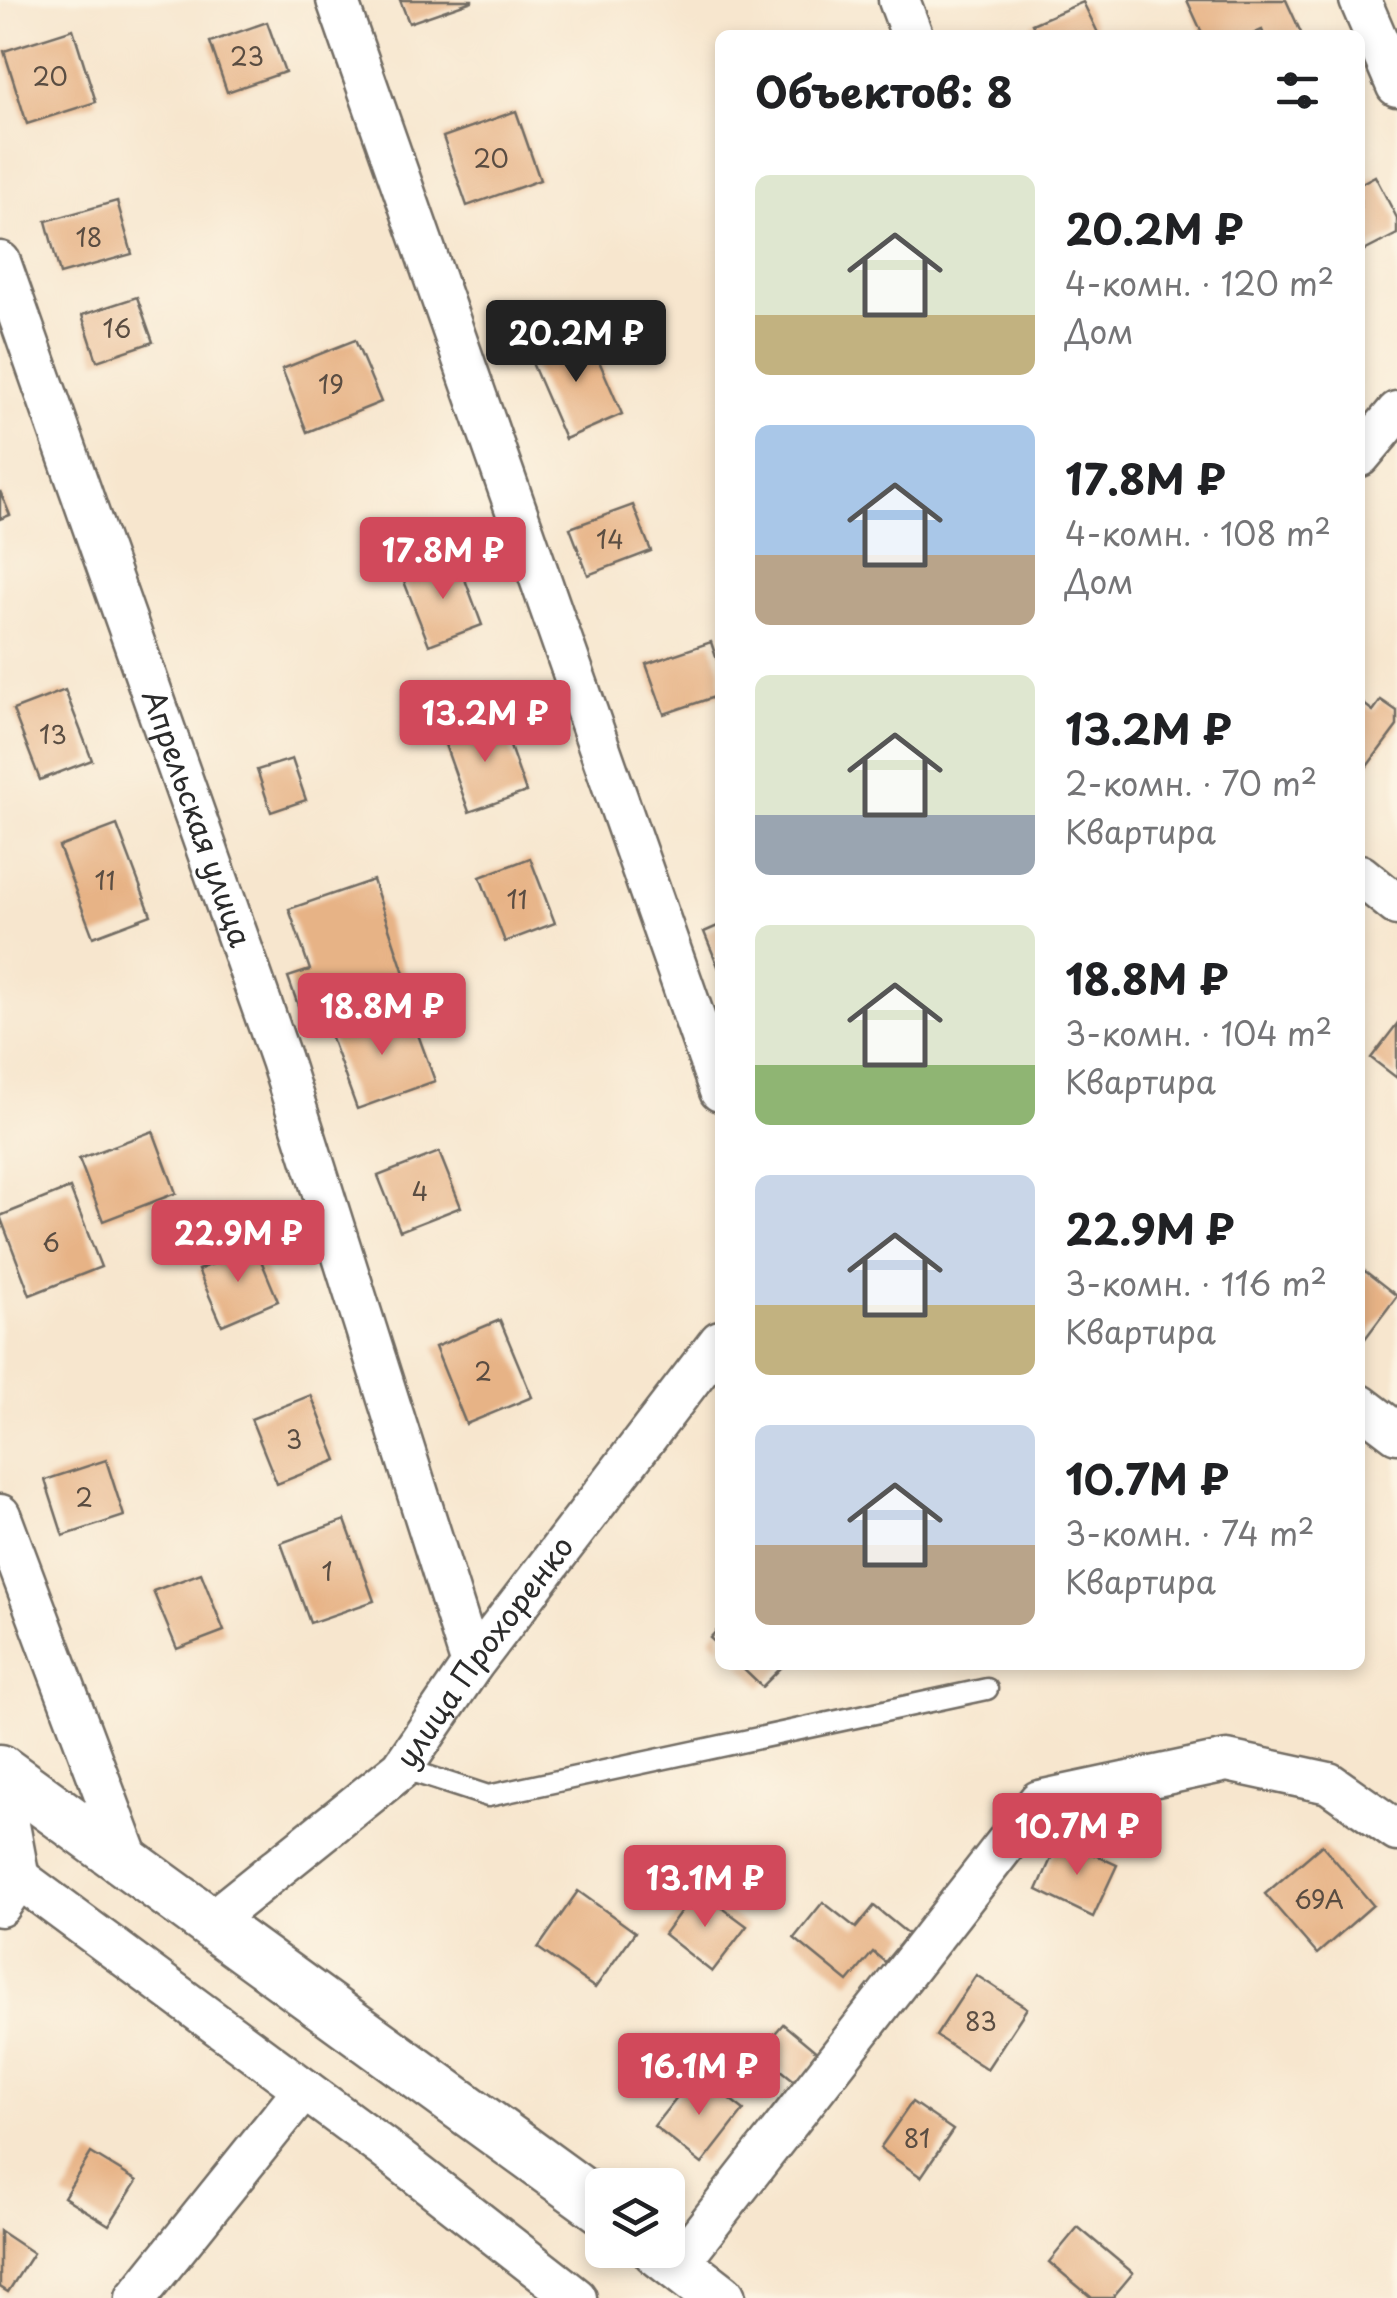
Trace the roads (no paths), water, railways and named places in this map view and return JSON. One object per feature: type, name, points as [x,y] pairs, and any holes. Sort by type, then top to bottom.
[{"type":"street","points":[[336,0],[715,1077]]},
{"type":"street","points":[[899,0],[910,30]]},
{"type":"street","points":[[1360,0],[1397,86]]},
{"type":"street","name":"Апрельская улица","points":[[0,262],[281,1060],[472,1665]]},
{"type":"street","points":[[1365,450],[1397,412]]},
{"type":"street","points":[[1365,879],[1397,906]]},
{"type":"street","name":"улица Прохоренко","points":[[209,1923],[402,1768],[472,1665],[715,1348]]},
{"type":"street","points":[[1365,1409],[1397,1433]]},
{"type":"street","points":[[0,1514],[132,1868]]},
{"type":"street","points":[[685,2236],[1039,1802],[1227,1761],[1329,1783],[1397,1831]]},
{"type":"street","points":[[0,1774],[585,2196]]},
{"type":"street","points":[[0,1774],[10,1892],[304,2089],[576,2298]]},
{"type":"street","points":[[136,2298],[304,2089]]},
{"type":"street","points":[[682,2268],[720,2298]]},
{"type":"lane","points":[[402,1768],[488,1796],[987,1689]]}]
